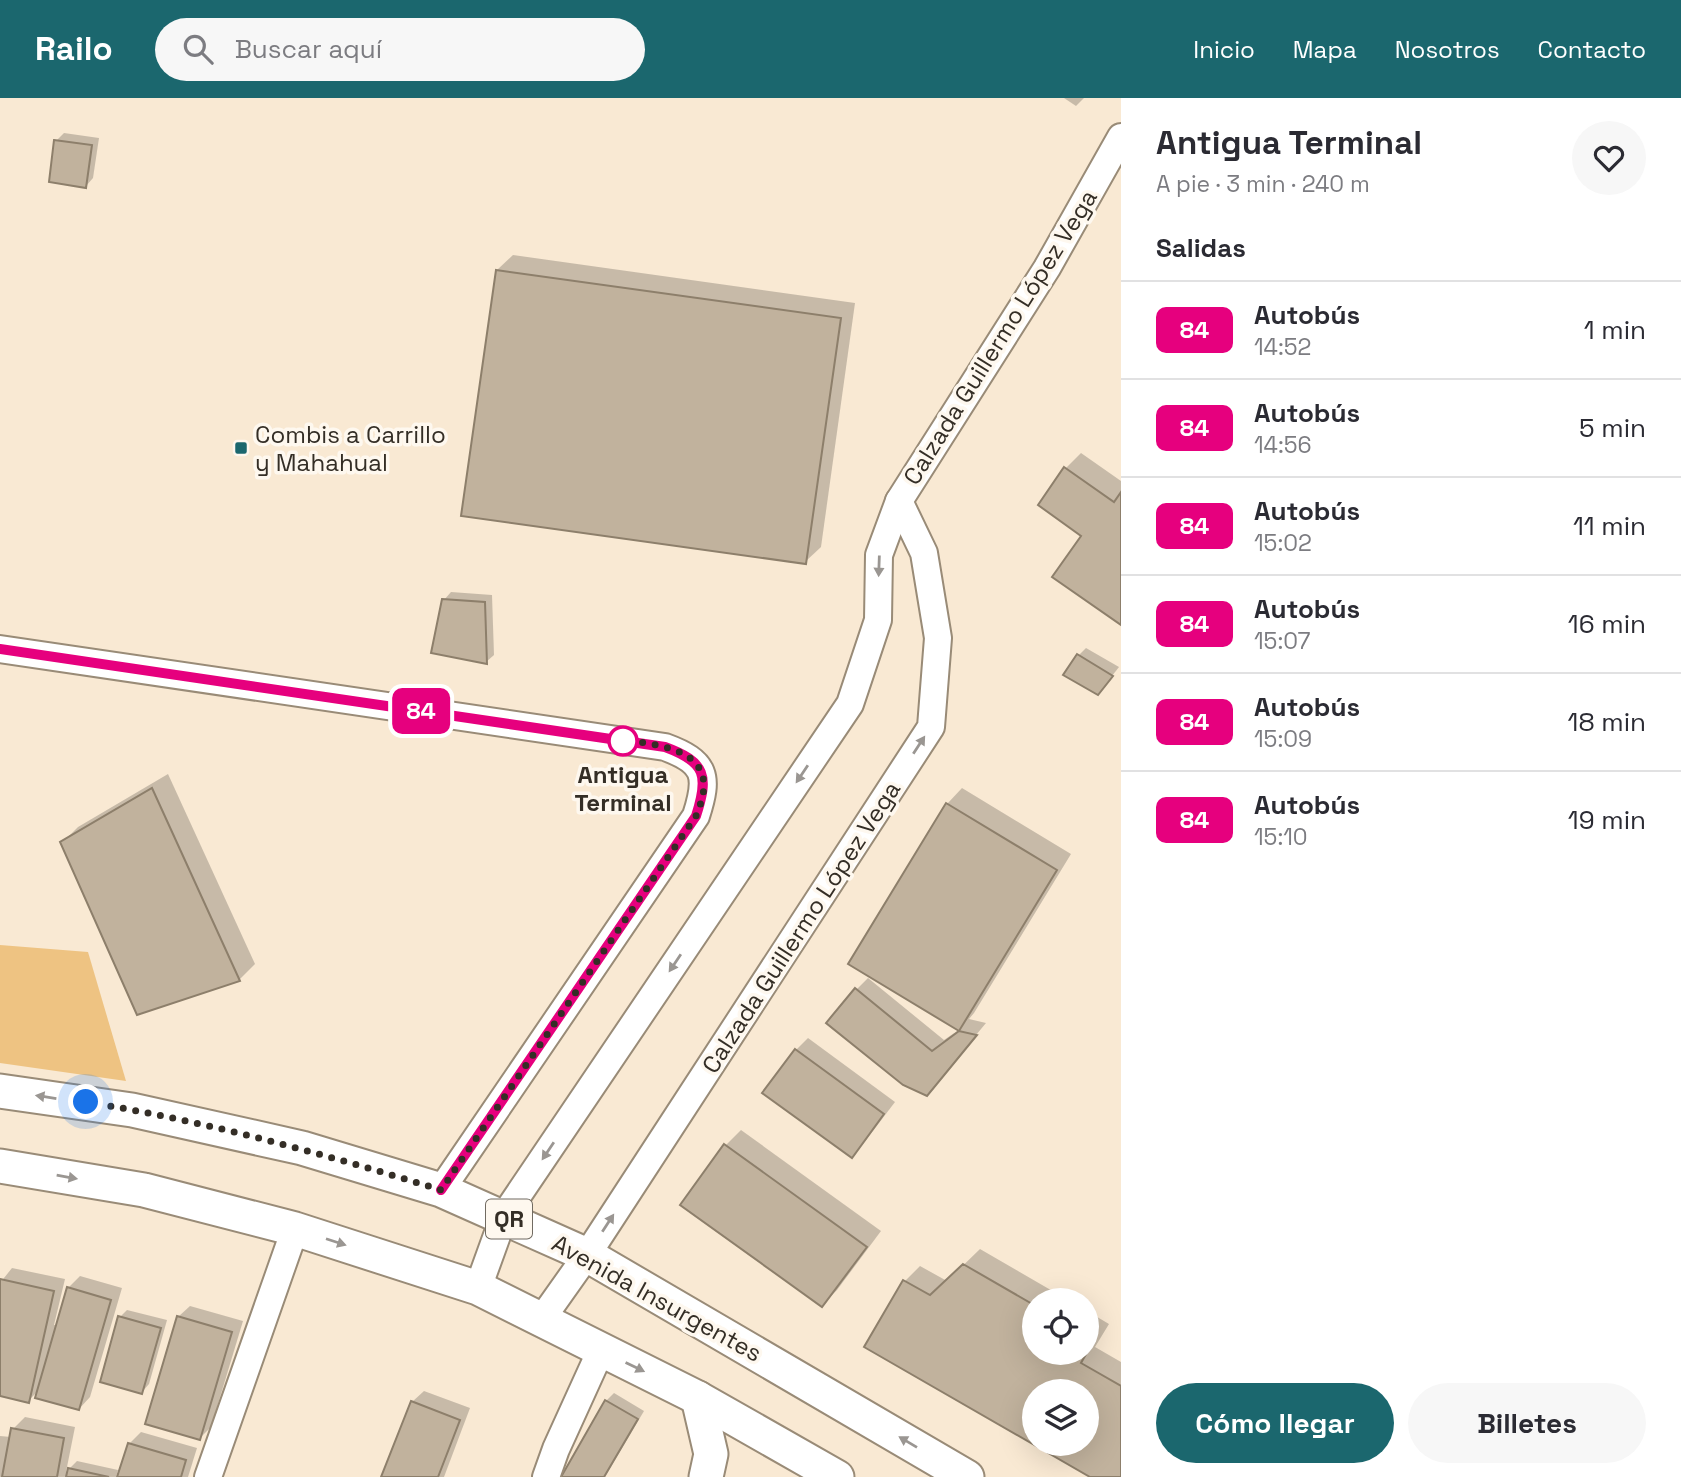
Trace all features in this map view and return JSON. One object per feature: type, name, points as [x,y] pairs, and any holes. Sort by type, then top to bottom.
[{"type":"main road","name":"Avenida Insurgentes","points":[[0,1091],[132,1110],[302,1148],[441,1190],[587,1255],[967,1477]]},
{"type":"main road","points":[[0,1166],[144,1190],[295,1229],[478,1288],[698,1398],[818,1474]]},
{"type":"main road","points":[[698,1398],[711,1454],[706,1477]]},
{"type":"street","name":"Calzada Guillermo López Vega","points":[[478,1288],[504,1216],[850,704],[878,620],[879,555],[899,501],[1047,268],[1121,137]]},
{"type":"street","name":"Calzada Guillermo López Vega","points":[[541,1320],[587,1255],[931,726],[938,638],[924,553],[899,501]]},
{"type":"street","points":[[0,649],[665,747],[688,755],[702,773],[704,793],[696,816],[441,1190]]},
{"type":"street","points":[[208,1477],[295,1229]]},
{"type":"street","points":[[546,1477],[556,1448],[601,1350]]},
{"type":"shaded area","points":[[0,945],[88,952],[126,1081],[0,1063]]},
{"type":"building","points":[[54,140],[92,145],[86,188],[49,182]]},
{"type":"building","points":[[496,270],[841,318],[806,564],[461,516]]},
{"type":"building","points":[[1064,467],[1114,502],[1121,492],[1121,625],[1052,577],[1081,536],[1038,505]]},
{"type":"building","points":[[442,599],[485,602],[487,664],[431,653]]},
{"type":"building","points":[[1077,654],[1113,676],[1098,695],[1063,675]]},
{"type":"building","points":[[152,788],[240,981],[137,1015],[60,842]]},
{"type":"building","points":[[946,803],[1057,870],[959,1031],[848,964]]},
{"type":"building","points":[[855,988],[932,1051],[959,1031],[977,1035],[927,1096],[903,1085],[826,1023]]},
{"type":"building","points":[[795,1049],[884,1114],[852,1158],[762,1093]]},
{"type":"building","points":[[724,1144],[867,1247],[822,1307],[680,1205]]},
{"type":"building","points":[[963,1264],[1022,1298],[1022,1365],[1084,1365],[1121,1386],[1121,1477],[1090,1477],[1053,1456],[1099,1456],[1099,1379],[1022,1379],[1022,1438],[864,1347],[903,1280],[930,1295]]},
{"type":"building","points":[[0,1279],[54,1291],[29,1403],[0,1396]]},
{"type":"building","points":[[67,1287],[111,1300],[79,1410],[35,1398]]},
{"type":"building","points":[[118,1316],[161,1328],[142,1394],[100,1382]]},
{"type":"building","points":[[177,1316],[232,1332],[200,1440],[145,1424]]},
{"type":"building","points":[[605,1400],[638,1419],[604,1477],[561,1477]]},
{"type":"building","points":[[411,1401],[460,1420],[438,1477],[381,1477]]},
{"type":"building","points":[[11,1428],[64,1438],[57,1477],[2,1477]]},
{"type":"building","points":[[128,1443],[186,1460],[181,1477],[117,1477]]},
{"type":"building","points":[[68,1468],[109,1477],[66,1477]]},
{"type":"bus line","name":"84","points":[[0,649],[665,747],[688,755],[702,773],[704,793],[696,816],[441,1190]]},
{"type":"place","name":"Combis a Carrillo y Mahahual","points":[[241,448]]},
{"type":"place","name":"Antigua Terminal","points":[[623,741]]},
{"type":"route","points":[[86,1102],[302,1148],[441,1190],[696,816],[704,793],[702,773],[688,755],[665,747],[609,738],[623,741]]}]
